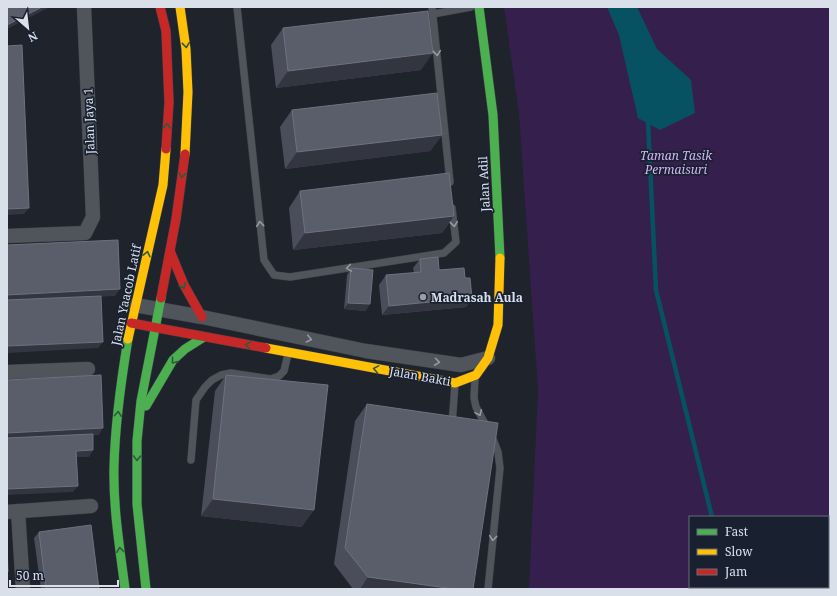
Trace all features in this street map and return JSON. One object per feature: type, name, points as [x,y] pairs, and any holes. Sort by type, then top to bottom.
[{"type":"street","name":"Jalan Jaya 1","points":[[7,236],[84,232],[93,217],[84,7]]},
{"type":"street","name":"Jalan Yaacob Latif","points":[[125,589],[117,528],[114,467],[120,390],[131,323],[163,185],[169,102],[166,31],[160,7]]},
{"type":"street","points":[[146,589],[140,547],[136,472],[138,419],[170,251],[187,136],[188,71],[180,7]]},
{"type":"street","name":"Jalan Adil","points":[[478,7],[493,115],[500,264],[498,325],[488,358]]},
{"type":"street","points":[[170,251],[181,282],[202,317]]},
{"type":"street","name":"Jalan Bakti","points":[[135,305],[202,317],[290,344],[455,383],[476,375]]},
{"type":"street","name":"Jalan Bakti","points":[[131,323],[204,337],[366,351],[461,365],[488,358]]},
{"type":"street","points":[[138,419],[173,360],[185,349],[204,337]]},
{"type":"street","points":[[476,375],[488,358]]},
{"type":"street","points":[[7,372],[88,369]]},
{"type":"street","points":[[23,589],[12,512],[91,506]]},
{"type":"lane","points":[[237,7],[264,260],[274,275],[290,277],[444,253],[456,242],[452,203]]},
{"type":"lane","points":[[450,187],[433,11],[471,7]]},
{"type":"lane","points":[[191,460],[196,400],[205,387],[212,380],[221,375],[231,373],[271,379],[279,376],[284,371],[290,344]]},
{"type":"lane","points":[[476,375],[474,398],[476,407],[493,439],[498,452],[500,468],[488,589]]},
{"type":"lane","points":[[451,431],[455,383]]},
{"type":"green space","name":"Taman Tasik Permaisuri","points":[[504,7],[830,7],[830,589],[529,589],[538,390],[519,114]]},
{"type":"water","points":[[607,7],[637,7],[657,49],[691,80],[695,113],[660,130],[638,118],[619,35]]},
{"type":"building","points":[[7,7],[42,7],[7,25]]},
{"type":"building","points":[[428,11],[433,53],[288,71],[283,28]]},
{"type":"building","points":[[22,45],[29,208],[7,209],[7,46]]},
{"type":"building","points":[[437,93],[442,135],[297,152],[292,110]]},
{"type":"building","points":[[449,173],[454,216],[305,233],[300,191]]},
{"type":"building","points":[[118,240],[120,289],[7,295],[7,245]]},
{"type":"building","name":"Madrasah Aula","points":[[438,257],[439,270],[464,268],[465,278],[470,278],[472,298],[389,306],[386,275],[421,272],[420,259]]},
{"type":"building","points":[[351,268],[373,270],[370,304],[348,303]]},
{"type":"building","points":[[101,296],[103,342],[7,346],[7,300]]},
{"type":"building","points":[[101,375],[103,428],[7,433],[7,380]]},
{"type":"building","points":[[226,375],[328,385],[314,510],[213,499]]},
{"type":"building","points":[[367,404],[498,423],[473,589],[454,589],[368,577],[345,548]]},
{"type":"building","points":[[93,434],[93,450],[76,451],[78,486],[7,489],[7,438]]},
{"type":"building","points":[[91,525],[99,589],[46,589],[39,532]]},
{"type":"building","points":[[7,544],[8,572],[7,572]]},
{"type":"waterway","points":[[648,123],[656,290],[712,516]]},
{"type":"traffic: fast","points":[[479,7],[493,115],[500,258]]},
{"type":"traffic: fast","points":[[146,589],[137,504],[137,441],[141,401],[161,298]]},
{"type":"traffic: fast","points":[[146,406],[173,360],[185,349],[204,337]]},
{"type":"traffic: fast","points":[[125,589],[116,513],[114,467],[119,403],[128,339]]},
{"type":"traffic: slow","points":[[180,7],[186,49],[188,92],[185,154]]},
{"type":"traffic: slow","points":[[128,339],[163,185],[166,149]]},
{"type":"traffic: slow","points":[[266,348],[455,383],[476,375],[488,358],[498,325],[500,258]]},
{"type":"traffic: jam","points":[[160,7],[166,31],[169,102],[166,149]]},
{"type":"traffic: jam","points":[[161,298],[176,219],[185,154]]},
{"type":"traffic: jam","points":[[170,251],[184,285],[202,317]]},
{"type":"traffic: jam","points":[[131,323],[266,348]]},
{"type":"place","name":"Madrasah Aula","points":[[423,297]]}]
